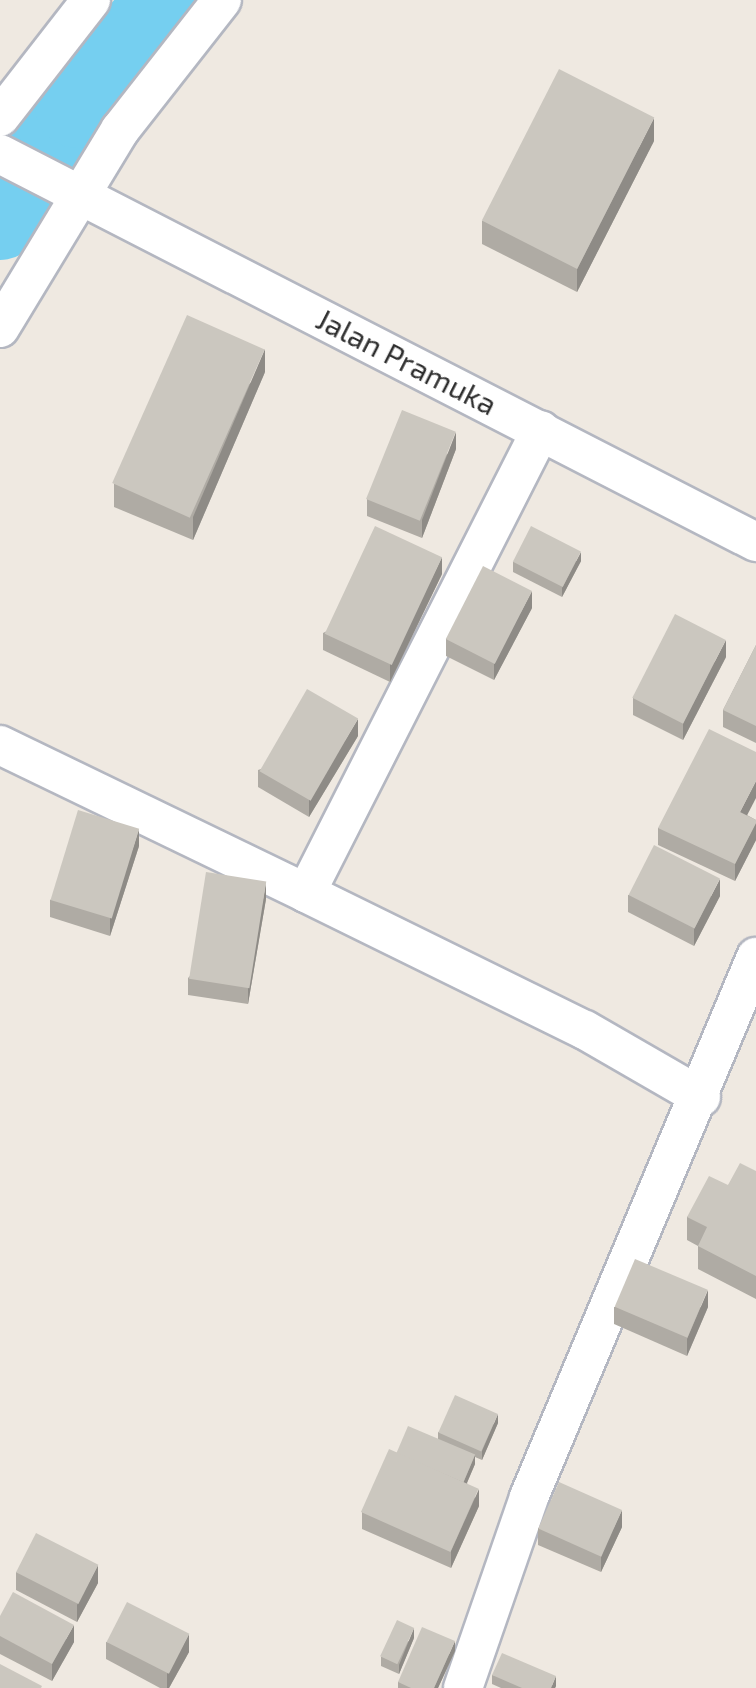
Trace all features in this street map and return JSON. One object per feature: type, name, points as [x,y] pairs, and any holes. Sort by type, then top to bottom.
[{"type":"street","points":[[0,117],[91,0]]},
{"type":"street","points":[[0,328],[69,188],[222,0]]},
{"type":"street","name":"Jalan Pramuka","points":[[0,154],[756,542]]},
{"type":"street","points":[[306,893],[541,430]]},
{"type":"street","points":[[0,745],[306,893],[701,1097]]},
{"type":"street","points":[[463,1688],[529,1497],[701,1097],[756,957]]},
{"type":"building","points":[[559,69],[654,118],[577,269],[482,220]]},
{"type":"building","points":[[187,315],[265,350],[190,518],[112,483]]},
{"type":"building","points":[[402,410],[456,432],[420,521],[366,499]]},
{"type":"building","points":[[375,526],[442,557],[392,665],[325,634]]},
{"type":"building","points":[[531,526],[581,551],[563,587],[513,562]]},
{"type":"building","points":[[483,566],[532,591],[495,664],[446,639]]},
{"type":"building","points":[[675,614],[726,640],[683,724],[632,698]]},
{"type":"building","points":[[756,645],[756,726],[723,710]]},
{"type":"building","points":[[307,689],[358,718],[311,801],[260,771]]},
{"type":"building","points":[[709,729],[756,752],[756,781],[740,812],[756,820],[756,823],[735,864],[658,828]]},
{"type":"building","points":[[78,810],[139,829],[112,919],[51,900]]},
{"type":"building","points":[[654,845],[720,879],[695,928],[629,895]]},
{"type":"building","points":[[206,872],[266,882],[249,988],[189,979]]},
{"type":"building","points":[[740,1163],[756,1171],[756,1276],[698,1246],[707,1227],[687,1217],[709,1176],[728,1185]]},
{"type":"building","points":[[635,1259],[708,1290],[687,1338],[615,1307]]},
{"type":"building","points":[[455,1395],[498,1414],[481,1452],[438,1432]]},
{"type":"building","points":[[408,1426],[475,1455],[463,1482],[396,1454]]},
{"type":"building","points":[[389,1449],[479,1489],[450,1552],[361,1512]]},
{"type":"building","points":[[559,1482],[622,1510],[601,1557],[538,1529]]},
{"type":"building","points":[[36,1533],[98,1565],[78,1604],[16,1572]]},
{"type":"building","points":[[13,1592],[74,1625],[52,1664],[0,1636],[0,1616]]},
{"type":"building","points":[[127,1602],[189,1634],[169,1674],[107,1642]]},
{"type":"building","points":[[397,1620],[414,1628],[397,1664],[380,1656]]},
{"type":"building","points":[[422,1627],[455,1641],[434,1688],[411,1688],[398,1682]]},
{"type":"building","points":[[502,1653],[556,1676],[551,1688],[522,1688],[492,1675]]},
{"type":"building","points":[[0,1664],[42,1686],[41,1688],[0,1688]]},
{"type":"waterway","points":[[0,218],[77,106],[170,0]]}]
